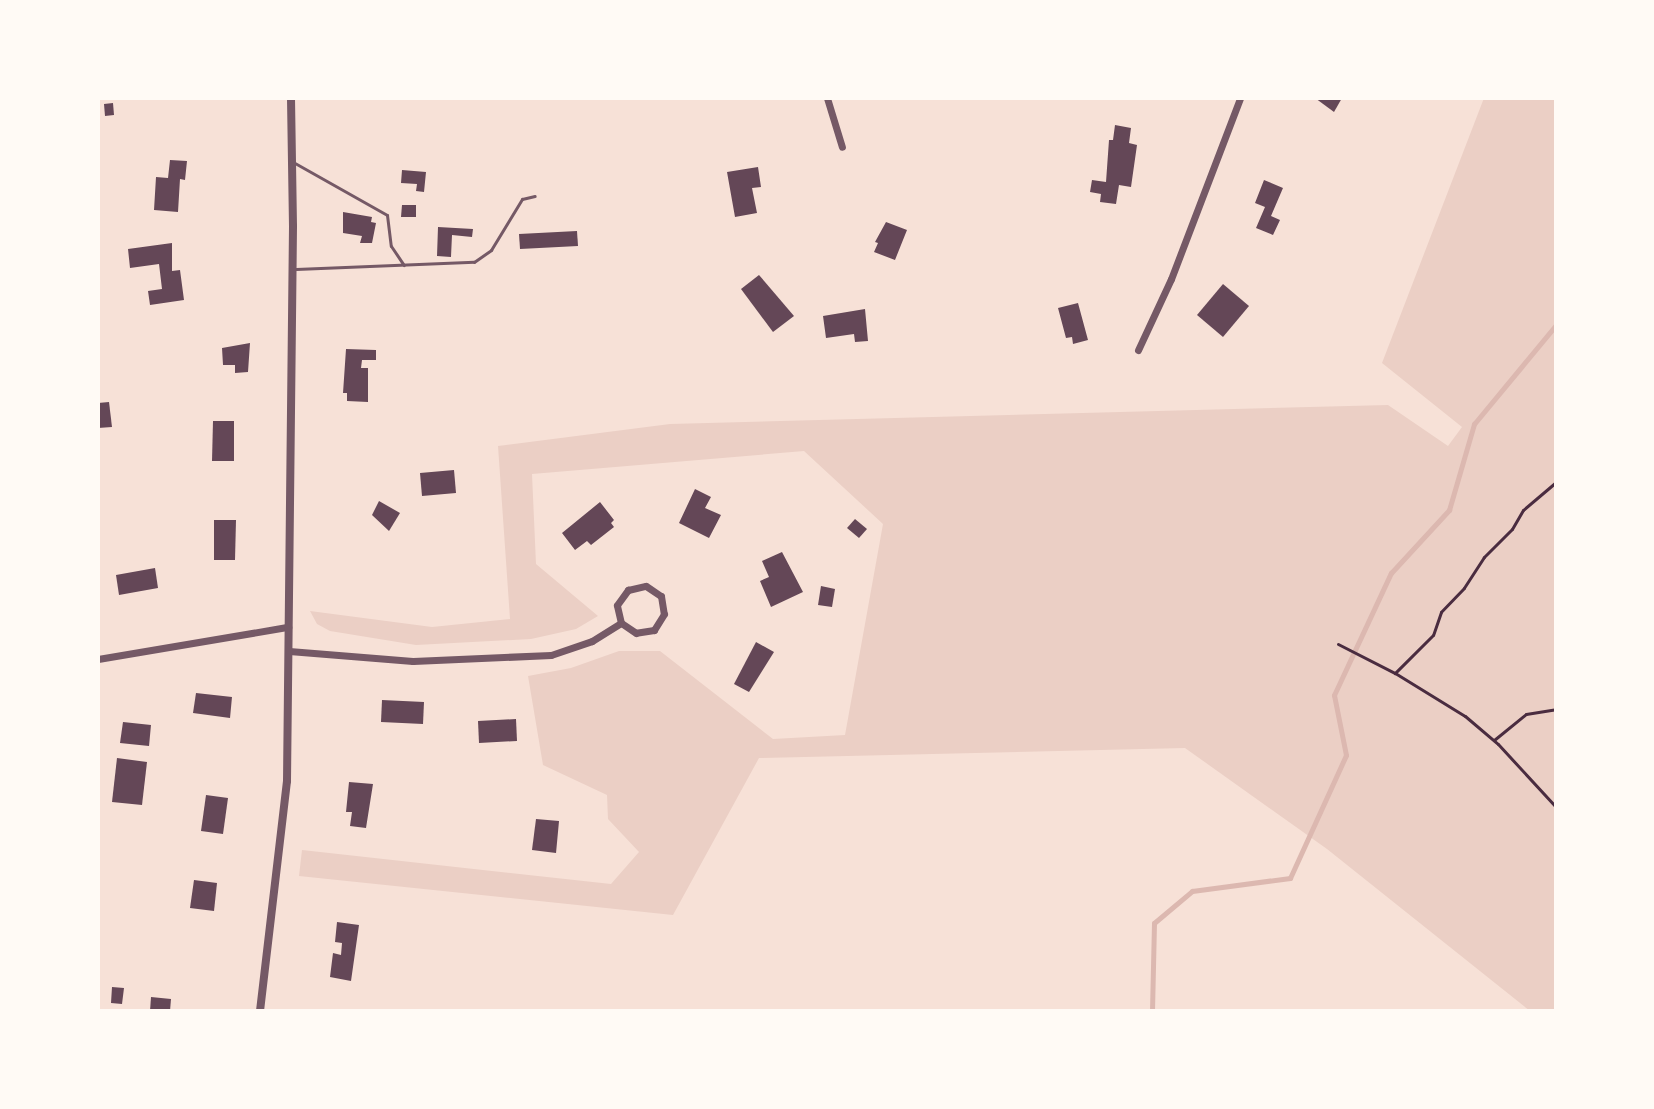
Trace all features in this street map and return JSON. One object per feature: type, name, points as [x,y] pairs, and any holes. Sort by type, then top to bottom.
[{"type":"street","points":[[260,1011],[284,821],[289,651],[291,98]]},
{"type":"street","points":[[827,98],[842,147]]},
{"type":"street","points":[[1138,350],[1171,279],[1240,98]]},
{"type":"street","points":[[646,586],[661,596],[664,614],[654,630],[636,633],[621,623],[617,605],[628,590],[646,586]]},
{"type":"street","points":[[289,651],[413,661],[535,656],[579,647],[621,623]]},
{"type":"street","points":[[98,659],[288,627]]},
{"type":"lane","points":[[293,162],[387,215],[391,246],[404,265]]},
{"type":"lane","points":[[292,269],[474,262],[491,250],[522,199],[535,196]]},
{"type":"path","points":[[1395,673],[1433,635],[1441,612],[1464,588],[1484,557],[1512,529],[1523,510],[1556,482]]},
{"type":"path","points":[[1338,644],[1379,662],[1465,716],[1493,740],[1556,807]]},
{"type":"path","points":[[1493,740],[1526,714],[1556,709]]},
{"type":"shaded area","points":[[1484,98],[1556,98],[1556,1011],[1530,1011],[1327,849],[1185,748],[759,758],[673,915],[299,876],[302,850],[611,884],[639,852],[608,819],[607,795],[543,765],[528,676],[571,668],[619,651],[660,651],[773,739],[845,735],[883,524],[804,451],[532,474],[536,564],[598,616],[576,629],[531,639],[416,645],[330,631],[317,624],[310,611],[432,627],[510,619],[498,446],[670,424],[1388,405],[1448,446],[1462,427],[1382,363]]},
{"type":"building","points":[[1315,98],[1342,98],[1334,112]]},
{"type":"building","points":[[113,103],[114,115],[105,116],[104,104]]},
{"type":"building","points":[[1115,125],[1131,128],[1129,143],[1137,145],[1131,187],[1119,185],[1116,204],[1100,202],[1101,194],[1090,192],[1092,180],[1106,182],[1109,140],[1113,140]]},
{"type":"building","points":[[170,160],[187,161],[185,180],[180,179],[178,212],[154,210],[156,177],[168,178]]},
{"type":"building","points":[[758,167],[761,187],[752,188],[757,213],[735,217],[727,172]]},
{"type":"building","points":[[402,170],[426,172],[424,192],[416,191],[417,184],[401,183]]},
{"type":"building","points":[[1264,180],[1283,188],[1271,216],[1280,220],[1273,235],[1256,228],[1265,207],[1255,203]]},
{"type":"building","points":[[402,205],[416,205],[416,217],[401,217]]},
{"type":"building","points":[[343,212],[372,217],[371,222],[376,223],[372,243],[360,243],[362,236],[343,233]]},
{"type":"building","points":[[886,222],[907,230],[895,260],[874,252],[878,243],[875,242]]},
{"type":"building","points":[[438,227],[473,229],[472,237],[452,235],[451,257],[437,256]]},
{"type":"building","points":[[577,231],[578,246],[520,249],[519,234]]},
{"type":"building","points":[[172,243],[172,271],[180,270],[184,300],[150,305],[148,291],[162,289],[159,264],[130,268],[128,249]]},
{"type":"building","points":[[759,275],[794,316],[773,332],[741,289]]},
{"type":"building","points":[[1223,284],[1249,306],[1223,337],[1197,315]]},
{"type":"building","points":[[1078,303],[1088,340],[1073,344],[1072,337],[1066,338],[1058,308]]},
{"type":"building","points":[[865,309],[868,341],[855,342],[854,334],[826,338],[823,316]]},
{"type":"building","points":[[250,343],[248,372],[235,373],[235,365],[223,365],[222,348]]},
{"type":"building","points":[[346,349],[376,350],[376,360],[362,360],[361,368],[368,368],[368,402],[347,401],[347,393],[343,393]]},
{"type":"building","points":[[109,402],[112,427],[98,428],[98,403]]},
{"type":"building","points":[[213,421],[234,421],[234,461],[212,461]]},
{"type":"building","points":[[454,470],[456,493],[422,496],[420,473]]},
{"type":"building","points":[[695,489],[711,497],[705,508],[721,515],[709,538],[679,523]]},
{"type":"building","points":[[379,501],[400,513],[389,531],[372,515]]},
{"type":"building","points":[[600,502],[614,520],[611,523],[614,527],[591,545],[587,541],[575,550],[562,533]]},
{"type":"building","points":[[855,519],[867,529],[859,538],[847,528]]},
{"type":"building","points":[[214,520],[236,520],[235,560],[214,560]]},
{"type":"building","points":[[782,552],[803,592],[771,607],[760,581],[769,577],[762,561]]},
{"type":"building","points":[[155,568],[158,588],[119,595],[116,575]]},
{"type":"building","points":[[821,586],[835,589],[832,607],[818,605]]},
{"type":"building","points":[[756,642],[774,652],[749,692],[734,684]]},
{"type":"building","points":[[196,693],[232,697],[230,718],[193,713]]},
{"type":"building","points":[[382,700],[424,702],[423,724],[381,722]]},
{"type":"building","points":[[516,719],[517,741],[479,743],[478,721]]},
{"type":"building","points":[[123,722],[151,725],[149,746],[120,743]]},
{"type":"building","points":[[117,758],[147,762],[142,805],[112,802]]},
{"type":"building","points":[[349,782],[373,784],[366,828],[350,826],[352,812],[346,812]]},
{"type":"building","points":[[206,795],[228,798],[223,834],[201,831]]},
{"type":"building","points":[[536,819],[559,821],[556,853],[532,850]]},
{"type":"building","points":[[194,880],[217,883],[214,911],[190,908]]},
{"type":"building","points":[[337,922],[359,925],[351,981],[330,977],[333,953],[341,955],[342,943],[335,942]]},
{"type":"building","points":[[112,987],[124,988],[122,1004],[111,1003]]},
{"type":"building","points":[[151,997],[171,999],[170,1011],[150,1011]]},
{"type":"waterway","points":[[1152,1011],[1154,923],[1192,891],[1290,878],[1346,755],[1334,695],[1391,573],[1449,510],[1474,424],[1556,325]]}]
